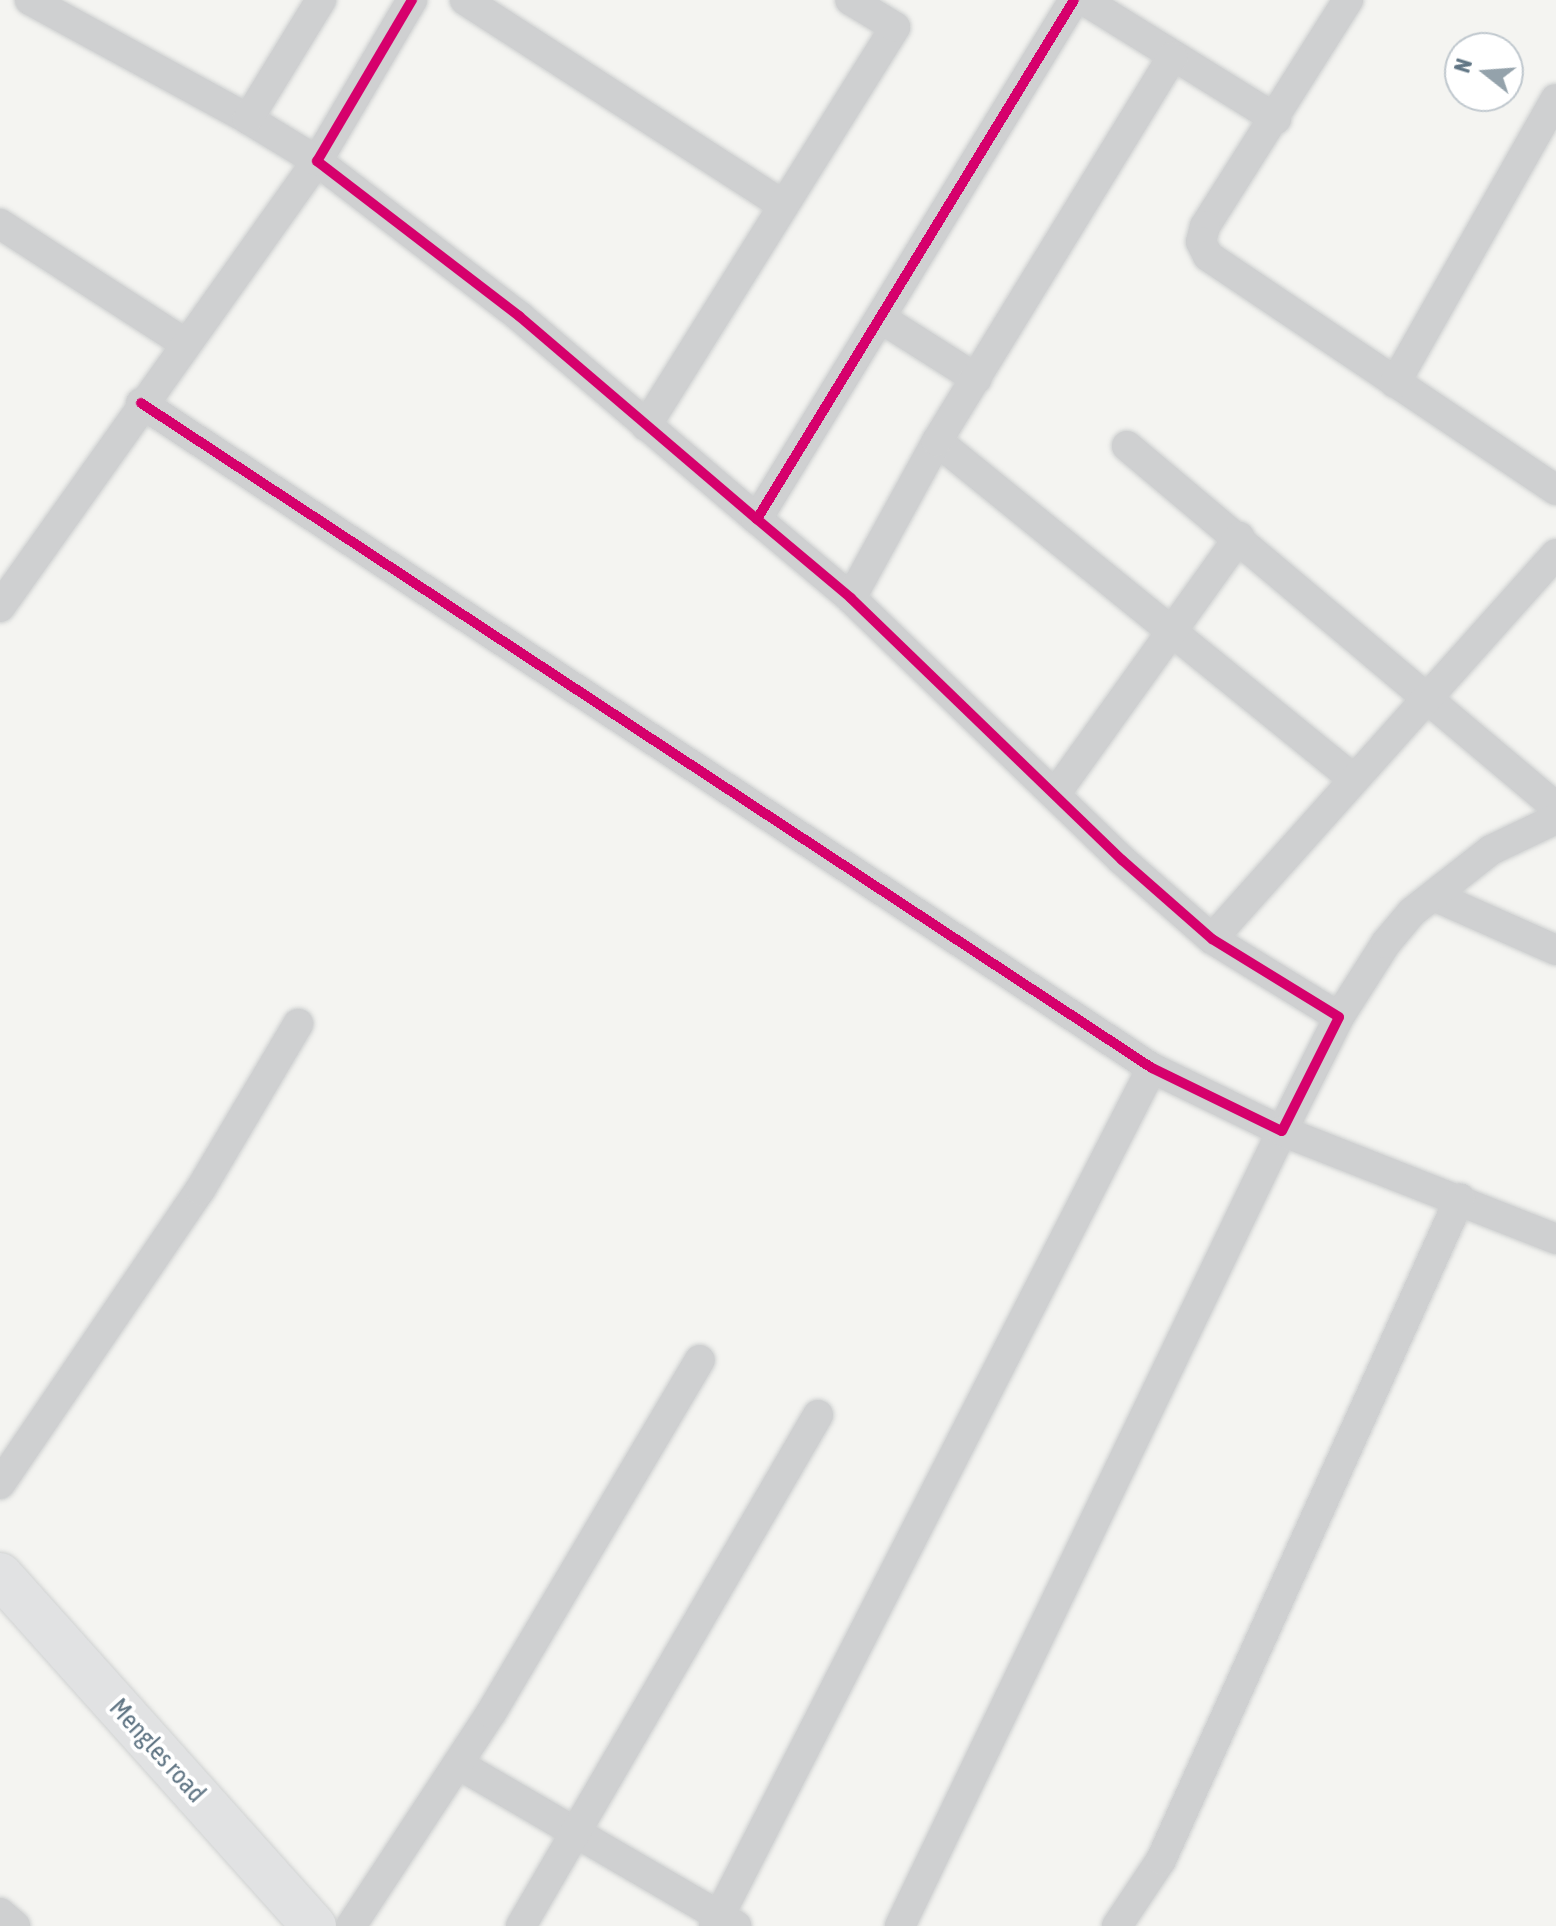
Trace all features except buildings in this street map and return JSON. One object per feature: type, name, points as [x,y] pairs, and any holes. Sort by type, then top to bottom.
[{"type":"main road","name":"Mengles road","points":[[0,1575],[321,1925]]},
{"type":"street","points":[[30,0],[248,119],[317,161],[519,316],[851,598],[1212,939],[1339,1017]]},
{"type":"street","points":[[248,119],[321,0]]},
{"type":"street","points":[[0,607],[10,572],[141,403],[317,161],[412,0]]},
{"type":"street","points":[[465,0],[781,204]]},
{"type":"street","points":[[646,426],[781,204],[895,27],[850,0]]},
{"type":"street","points":[[757,519],[882,319],[1074,0]]},
{"type":"street","points":[[1084,0],[1276,119]]},
{"type":"street","points":[[1348,0],[1276,119],[1205,226],[1201,242],[1208,256],[1556,490]]},
{"type":"street","points":[[851,598],[937,441],[1172,57]]},
{"type":"street","points":[[1395,383],[1556,99]]},
{"type":"street","points":[[0,224],[185,343]]},
{"type":"street","points":[[882,319],[977,379]]},
{"type":"street","points":[[141,403],[1152,1068],[1282,1131],[1460,1198],[1556,1239]]},
{"type":"street","points":[[937,441],[1351,777]]},
{"type":"street","points":[[1127,446],[1427,694],[1556,807]]},
{"type":"street","points":[[1056,793],[1170,628],[1239,537]]},
{"type":"street","points":[[1212,939],[1351,777],[1556,554]]},
{"type":"street","points":[[900,1926],[1339,1017],[1386,943],[1434,896],[1491,850],[1556,819]]},
{"type":"street","points":[[1434,896],[1556,950]]},
{"type":"street","points":[[0,1484],[200,1190],[298,1024]]},
{"type":"street","points":[[458,1764],[578,1830],[723,1922],[1152,1068]]},
{"type":"street","points":[[1117,1926],[1161,1860],[1460,1198]]},
{"type":"street","points":[[321,1925],[458,1764],[700,1360]]},
{"type":"street","points":[[521,1926],[818,1415]]},
{"type":"street","points":[[0,1913],[15,1926]]},
{"type":"cycle path","points":[[412,0],[317,161],[519,316],[757,519],[1074,0]]},
{"type":"cycle path","points":[[141,403],[1152,1068],[1282,1131],[1339,1017],[1212,939],[1122,860],[851,598],[757,519]]}]
